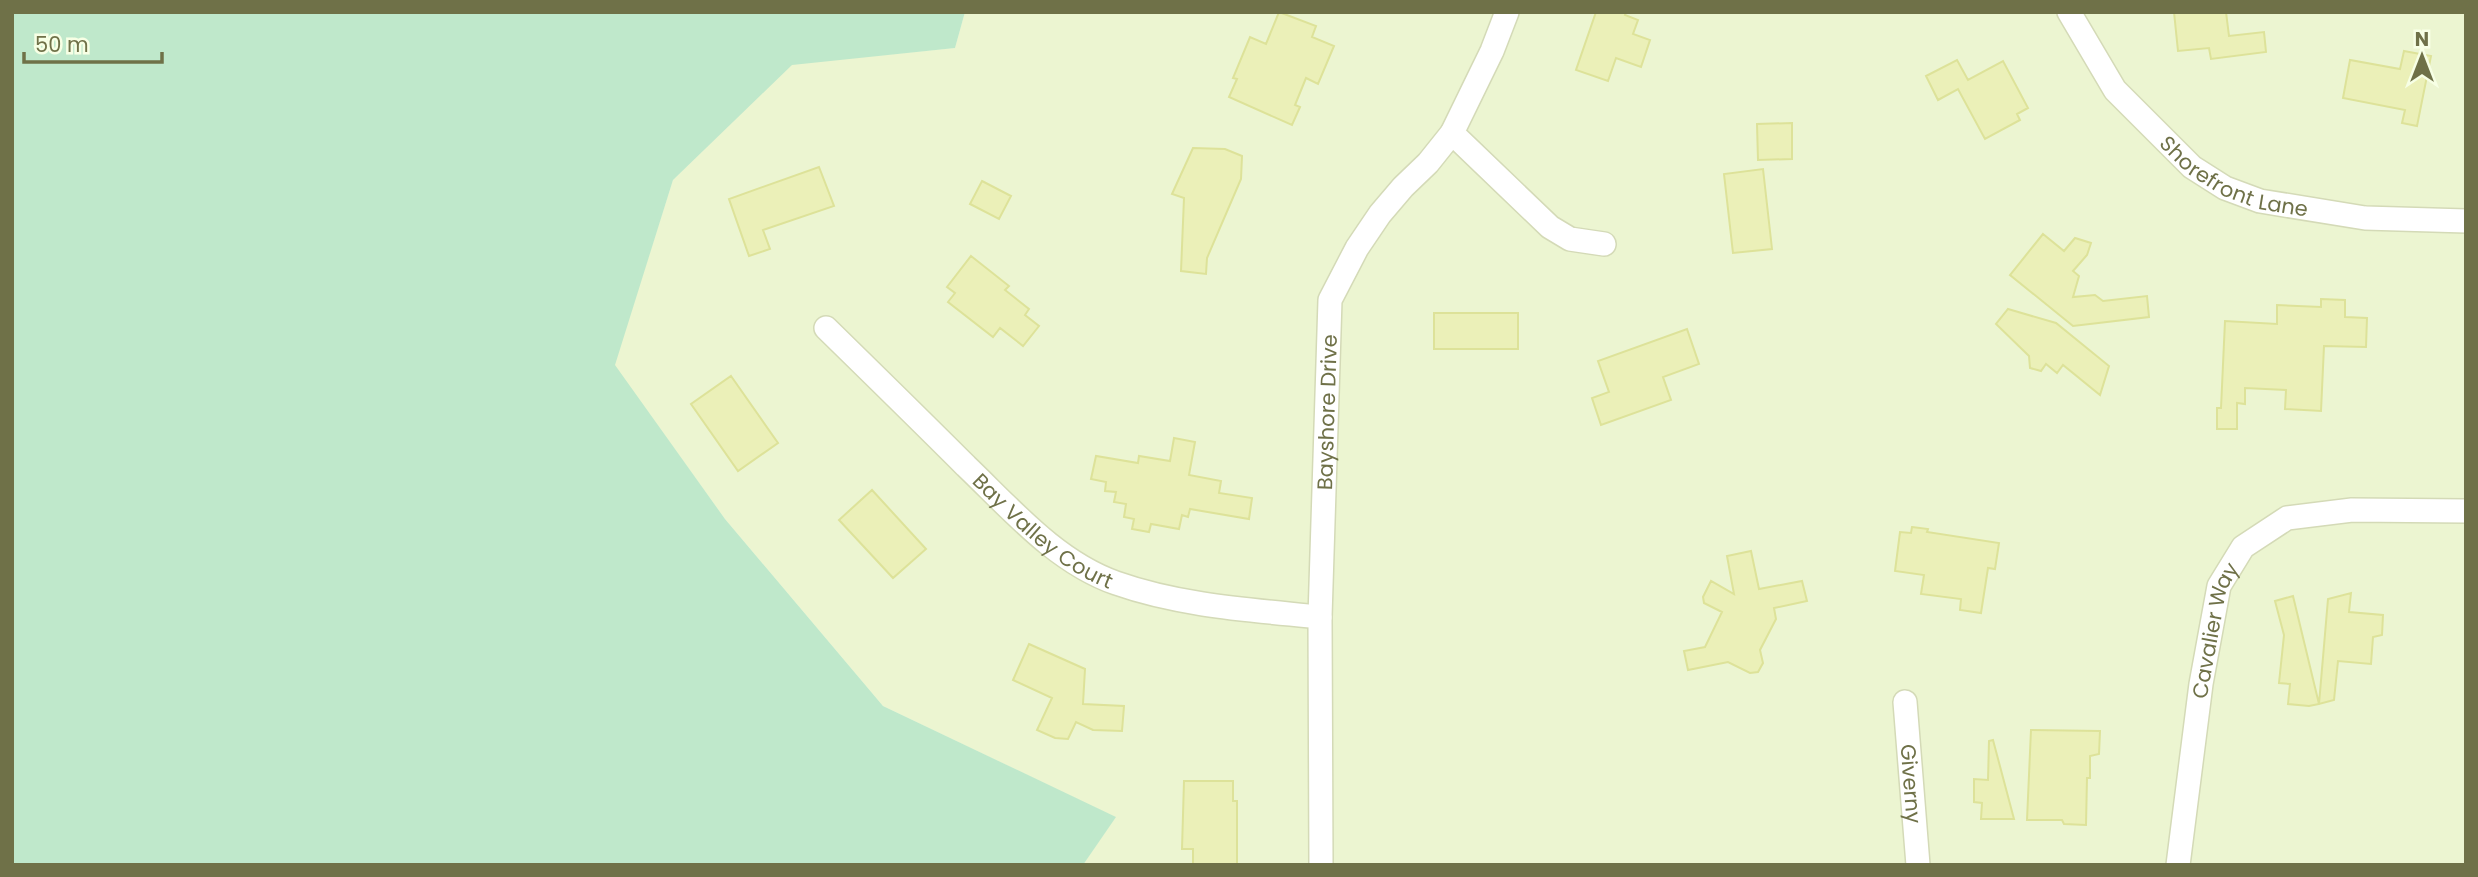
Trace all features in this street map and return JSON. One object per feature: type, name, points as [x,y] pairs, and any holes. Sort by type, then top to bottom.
[{"type":"street","name":"Bayshore Drive","points":[[1321,865],[1320,617],[1330,300],[1357,248],[1380,214],[1452,133],[1492,51],[1507,12]]},
{"type":"street","name":"Shorefront Lane","points":[[2070,12],[2115,90],[2192,167],[2225,188],[2260,201],[2365,219],[2466,221]]},
{"type":"street","points":[[1452,133],[1549,227],[1570,239],[1604,244]]},
{"type":"street","name":"Bay Valley Court","points":[[826,328],[1008,506],[1049,544],[1083,568],[1116,583],[1214,607],[1320,617]]},
{"type":"street","name":"Cavalier Way","points":[[2178,865],[2201,684],[2219,586],[2243,547],[2287,518],[2352,510],[2466,511]]},
{"type":"street","name":"Giverny","points":[[1905,702],[1918,865]]},
{"type":"shaded area","points":[[12,12],[965,12],[955,48],[792,65],[673,180],[615,365],[725,519],[883,706],[1116,817],[1083,865],[12,865]]},
{"type":"shaded area","points":[[965,12],[2466,12],[2466,865],[1083,865],[1115,817],[883,706],[725,519],[614,365],[673,180],[792,64],[955,48]]},
{"type":"building","points":[[1279,12],[1316,26],[1312,37],[1334,46],[1318,84],[1306,78],[1295,105],[1300,107],[1292,125],[1229,97],[1237,79],[1233,78],[1250,37],[1266,44]]},
{"type":"building","points":[[1596,12],[1626,12],[1625,15],[1638,20],[1633,34],[1650,40],[1641,67],[1616,58],[1608,81],[1576,70]]},
{"type":"building","points":[[2174,12],[2226,12],[2229,36],[2264,32],[2266,52],[2211,59],[2209,48],[2178,51]]},
{"type":"building","points":[[2404,51],[2431,56],[2417,126],[2402,123],[2405,110],[2343,98],[2350,60],[2400,69]]},
{"type":"building","points":[[1957,60],[1968,80],[2003,61],[2028,108],[2017,114],[2020,120],[1985,139],[1958,89],[1938,100],[1926,76]]},
{"type":"building","points":[[1792,123],[1792,159],[1758,160],[1757,124]]},
{"type":"building","points":[[1193,148],[1225,149],[1242,156],[1241,179],[1207,258],[1206,274],[1181,271],[1184,198],[1172,194]]},
{"type":"building","points":[[819,167],[834,206],[763,230],[770,249],[749,256],[729,199]]},
{"type":"building","points":[[1763,169],[1772,249],[1733,253],[1724,174]]},
{"type":"building","points":[[982,181],[1011,196],[999,219],[970,204]]},
{"type":"building","points":[[2043,234],[2064,251],[2075,238],[2091,243],[2087,255],[2073,271],[2079,276],[2073,297],[2095,295],[2103,301],[2147,296],[2149,317],[2073,326],[2010,275]]},
{"type":"building","points":[[971,256],[1009,286],[1005,290],[1029,309],[1025,315],[1039,326],[1023,346],[1000,328],[993,337],[948,302],[955,293],[947,287]]},
{"type":"building","points":[[2321,299],[2345,300],[2345,317],[2367,318],[2366,347],[2324,346],[2321,411],[2285,409],[2286,390],[2245,388],[2245,404],[2237,403],[2237,429],[2217,429],[2217,408],[2221,408],[2225,321],[2277,324],[2277,305],[2321,307]]},
{"type":"building","points":[[2008,309],[2056,323],[2109,366],[2100,395],[2063,365],[2057,373],[2046,364],[2041,371],[2030,368],[2029,356],[1996,324]]},
{"type":"building","points":[[1434,313],[1518,313],[1518,349],[1434,349]]},
{"type":"building","points":[[1687,329],[1699,364],[1663,377],[1671,400],[1601,425],[1592,398],[1609,392],[1598,361]]},
{"type":"building","points":[[731,376],[778,443],[738,471],[691,404]]},
{"type":"building","points":[[1174,438],[1195,442],[1189,475],[1221,481],[1219,493],[1252,498],[1249,519],[1190,509],[1188,517],[1182,515],[1179,529],[1151,524],[1149,532],[1132,529],[1134,519],[1124,517],[1126,504],[1114,502],[1116,492],[1105,491],[1106,482],[1091,479],[1096,456],[1138,463],[1139,456],[1170,461]]},
{"type":"building","points":[[872,490],[926,549],[893,578],[839,520]]},
{"type":"building","points":[[1912,527],[1928,529],[1927,532],[1999,543],[1995,569],[1988,568],[1981,613],[1960,610],[1961,599],[1921,594],[1924,575],[1895,571],[1900,532],[1911,533]]},
{"type":"building","points":[[1751,551],[1759,589],[1802,581],[1807,601],[1774,608],[1776,619],[1760,650],[1763,663],[1758,672],[1750,673],[1728,662],[1688,670],[1684,651],[1705,647],[1722,612],[1704,603],[1703,597],[1711,581],[1734,594],[1727,556]]},
{"type":"building","points":[[2351,593],[2349,612],[2383,615],[2382,635],[2373,637],[2371,664],[2338,661],[2334,700],[2319,704],[2328,599]]},
{"type":"building","points":[[2293,596],[2319,704],[2309,706],[2288,704],[2290,684],[2279,683],[2284,635],[2275,601]]},
{"type":"building","points":[[1029,644],[1085,669],[1083,704],[1124,706],[1122,731],[1093,730],[1076,722],[1068,739],[1055,738],[1037,730],[1052,698],[1013,680]]},
{"type":"building","points":[[2031,730],[2100,731],[2099,754],[2090,756],[2086,825],[2064,824],[2062,820],[2027,820]]},
{"type":"building","points":[[1993,740],[2014,819],[1981,819],[1982,803],[1974,802],[1974,779],[1988,780],[1989,741]]},
{"type":"building","points":[[1184,781],[1233,781],[1233,801],[1237,801],[1237,865],[1193,865],[1193,849],[1182,849]]}]
